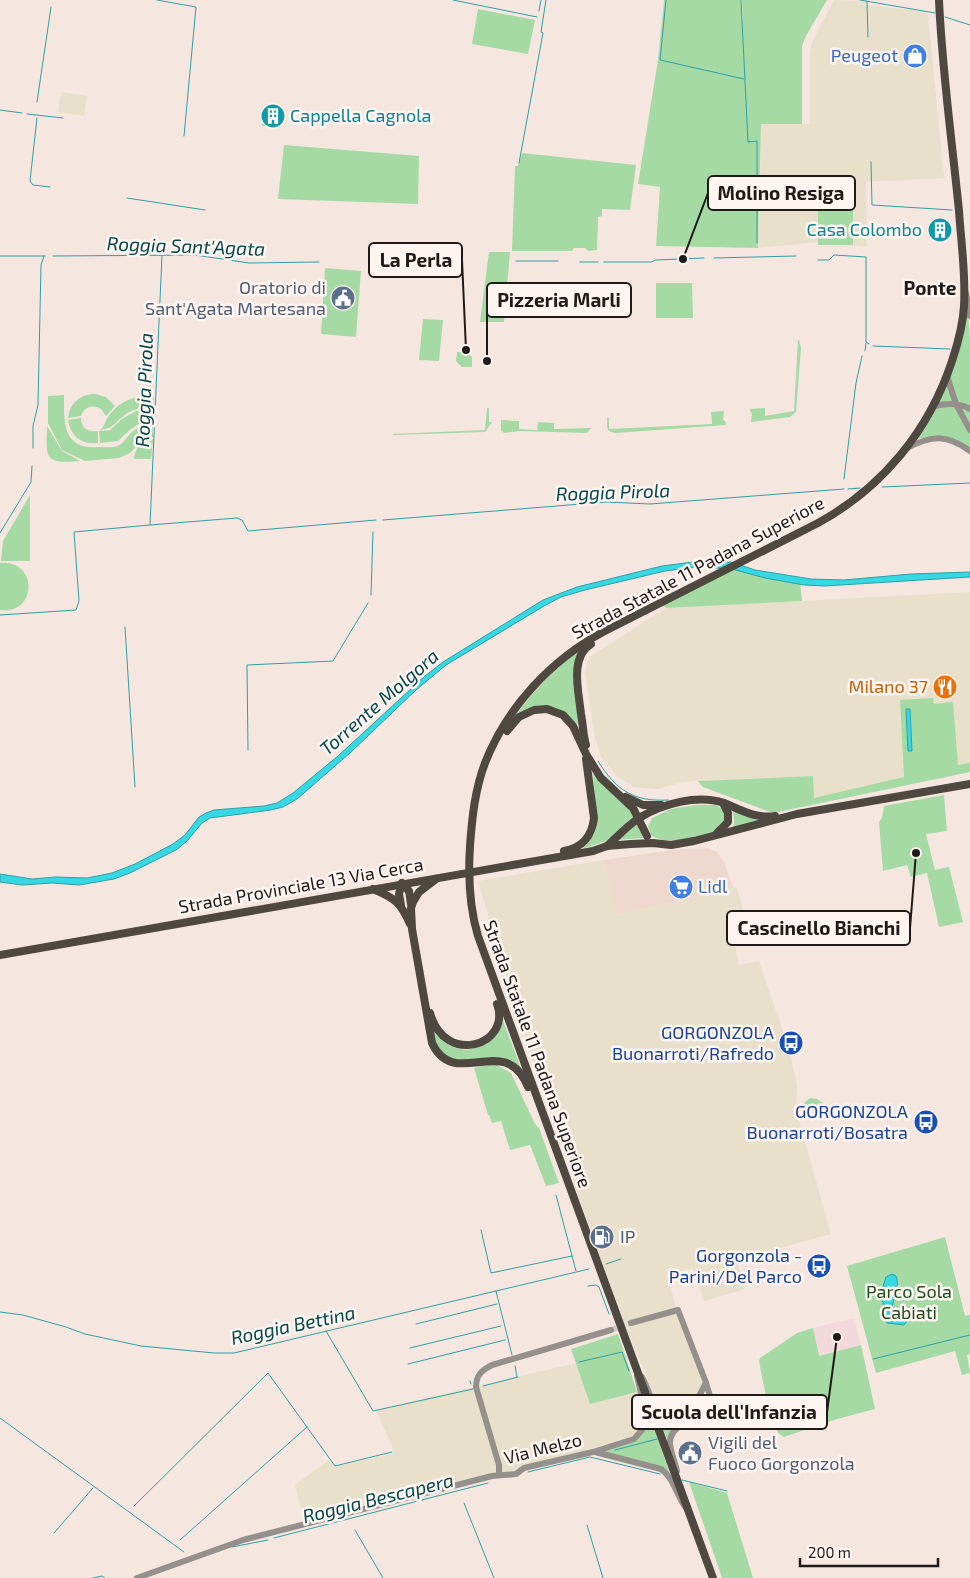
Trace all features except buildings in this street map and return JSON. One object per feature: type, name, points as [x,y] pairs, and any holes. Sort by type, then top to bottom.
[{"type":"main road","name":"Strada Statale 11 Padana Superiore","points":[[713,1578],[475,928],[469,892],[470,855],[475,805],[486,761],[508,719],[523,699],[561,660],[585,642],[638,612],[739,563],[842,509],[882,476],[907,448],[932,408],[947,376],[961,325],[964,286],[939,0]]},
{"type":"main road","points":[[592,765],[584,740],[577,679],[579,660],[588,645],[624,625],[638,612]]},
{"type":"main road","points":[[486,761],[516,719],[525,713],[539,709],[556,712],[567,719],[573,726],[592,765],[605,782],[631,806],[647,836],[653,843]]},
{"type":"main road","points":[[499,866],[537,856],[571,850],[590,836],[594,818],[586,754]]},
{"type":"main road","name":"Strada Provinciale 13 Via Cerca","points":[[0,954],[439,876],[593,851],[607,846],[653,843],[671,845],[694,842],[797,814],[970,784]]},
{"type":"main road","points":[[616,791],[644,805],[668,805]]},
{"type":"main road","name":"Strada Provinciale 13 Via Cerca","points":[[607,846],[638,819],[668,805],[699,800],[723,803],[744,812],[761,816],[797,814]]},
{"type":"main road","points":[[714,836],[728,822],[728,813],[723,803]]},
{"type":"main road","points":[[647,836],[646,821],[654,810]]},
{"type":"main road","points":[[408,909],[419,892],[439,876]]},
{"type":"main road","points":[[402,883],[409,891],[408,909],[422,982],[430,1038],[439,1054],[449,1061],[460,1064],[490,1060],[509,1064],[517,1070],[524,1080],[535,1107],[544,1118]]},
{"type":"main road","points":[[372,889],[392,898],[408,909]]},
{"type":"main road","points":[[422,982],[434,1024],[439,1032],[457,1044],[475,1044],[491,1034],[499,1019],[499,1010],[492,990],[490,971]]},
{"type":"street","points":[[964,286],[970,316]]},
{"type":"street","points":[[947,376],[956,404],[970,430]]},
{"type":"street","points":[[932,408],[944,404],[956,404],[970,409]]},
{"type":"street","points":[[907,448],[930,438],[938,438],[952,440],[970,451]]},
{"type":"street","points":[[631,1323],[678,1310],[706,1383],[716,1416],[680,1425],[673,1432],[670,1446],[677,1481]]},
{"type":"street","points":[[499,1476],[499,1464],[476,1387],[480,1373],[492,1365],[611,1330]]},
{"type":"street","points":[[636,1368],[646,1384],[656,1408],[672,1420],[679,1418],[690,1408],[706,1383]]},
{"type":"street","name":"Via Melzo","points":[[137,1578],[243,1540],[499,1476],[516,1474],[526,1467],[594,1452],[630,1441],[637,1437],[642,1430],[646,1411],[638,1384],[636,1368]]},
{"type":"street","name":"Via Melzo","points":[[594,1452],[661,1469],[669,1476],[680,1500],[688,1510]]},
{"type":"shaded area","points":[[834,0],[867,1],[867,5],[914,10],[928,14],[944,178],[866,182],[867,247],[818,242],[759,248],[761,124],[810,124],[810,53],[812,42]]},
{"type":"shaded area","points":[[61,92],[87,96],[84,116],[58,112]]},
{"type":"shaded area","points":[[970,592],[970,770],[813,798],[812,776],[694,781],[659,789],[634,787],[617,776],[601,757],[594,734],[585,672],[587,662],[591,656],[666,608]]},
{"type":"shaded area","points":[[707,848],[717,852],[724,862],[733,888],[617,915],[604,860],[672,850]]},
{"type":"shaded area","points":[[604,860],[618,915],[737,887],[750,936],[734,940],[739,965],[759,961],[790,1052],[797,1085],[796,1110],[831,1234],[737,1260],[745,1289],[704,1301],[693,1268],[667,1275],[703,1383],[689,1404],[674,1417],[658,1404],[623,1320],[575,1187],[552,1084],[553,1079],[539,1083],[478,881]]},
{"type":"shaded area","points":[[854,1318],[861,1345],[818,1356],[813,1328]]},
{"type":"shaded area","points":[[576,1363],[590,1404],[637,1392],[643,1414],[640,1429],[629,1439],[519,1472],[305,1523],[295,1485],[329,1460],[335,1467],[395,1453],[376,1410]]},
{"type":"green space","points":[[664,0],[741,0],[743,29],[742,0],[827,0],[802,46],[802,124],[761,124],[758,248],[656,246],[660,187],[638,184],[658,60]]},
{"type":"green space","points":[[478,9],[535,20],[528,54],[472,44]]},
{"type":"green space","points":[[264,113],[281,115],[279,128],[262,126]]},
{"type":"green space","points":[[284,145],[419,156],[418,204],[278,199]]},
{"type":"green space","points":[[522,153],[636,165],[630,210],[602,209],[602,216],[598,217],[597,250],[588,251],[585,248],[574,248],[572,251],[512,251],[515,166],[518,166]]},
{"type":"green space","points":[[818,209],[853,210],[853,245],[818,245]]},
{"type":"green space","points":[[489,252],[510,252],[504,322],[480,322]]},
{"type":"green space","points":[[325,268],[361,271],[356,337],[321,334]]},
{"type":"green space","points":[[656,283],[692,283],[693,318],[656,318]]},
{"type":"green space","points":[[968,310],[970,340],[970,449],[963,443],[919,438],[950,377]]},
{"type":"green space","points":[[423,319],[443,320],[439,361],[419,360]]},
{"type":"green space","points":[[798,340],[801,348],[796,412],[790,417],[751,422],[752,413],[750,409],[765,408],[765,416],[794,411]]},
{"type":"green space","points":[[457,352],[468,353],[472,357],[472,367],[462,367],[456,361]]},
{"type":"green space","points":[[90,394],[106,397],[115,406],[106,416],[98,407],[92,407],[84,410],[81,416],[68,418],[73,404],[77,400]]},
{"type":"green space","points":[[64,395],[65,424],[71,439],[78,444],[86,447],[116,447],[134,430],[150,425],[153,425],[153,437],[142,440],[130,453],[119,458],[85,461],[70,454],[62,450],[48,423],[48,396]]},
{"type":"green space","points":[[154,396],[153,407],[133,410],[112,426],[100,430],[112,411],[122,403],[134,398]]},
{"type":"green space","points":[[487,408],[489,408],[489,422],[492,422],[485,432],[392,434],[485,430]]},
{"type":"green space","points":[[153,409],[153,421],[137,425],[118,441],[100,443],[99,431],[110,430],[122,419],[136,411]]},
{"type":"green space","points":[[724,411],[723,420],[726,425],[615,433],[609,431],[607,427],[607,418],[609,418],[609,429],[712,424],[711,412]]},
{"type":"green space","points":[[81,418],[82,425],[86,429],[98,431],[98,443],[82,441],[72,431],[68,420]]},
{"type":"green space","points":[[501,420],[519,421],[519,429],[537,430],[538,422],[554,423],[554,429],[591,428],[587,433],[519,431],[504,433],[501,430]]},
{"type":"green space","points":[[47,426],[62,451],[80,461],[60,461],[53,460],[50,457],[47,446]]},
{"type":"green space","points":[[153,439],[151,459],[134,459],[140,445]]},
{"type":"green space","points":[[30,495],[30,561],[1,561],[3,541]]},
{"type":"green space","points":[[0,563],[12,564],[21,569],[27,577],[27,596],[21,604],[12,609],[0,610]]},
{"type":"green space","points":[[731,567],[800,581],[802,601],[666,608],[660,601]]},
{"type":"green space","points":[[579,650],[582,727],[557,710],[515,717],[545,681]]},
{"type":"green space","points":[[933,698],[934,704],[953,702],[958,765],[970,763],[970,772],[778,812],[770,812],[703,787],[698,781],[813,776],[814,798],[904,777],[900,700]]},
{"type":"green space","points":[[593,772],[626,805],[635,817],[609,840],[582,849],[594,835],[597,826]]},
{"type":"green space","points":[[944,795],[947,831],[926,834],[935,870],[949,867],[963,922],[939,927],[927,873],[911,877],[907,865],[883,871],[879,822],[882,818],[884,806]]},
{"type":"green space","points":[[696,805],[716,805],[723,809],[726,820],[713,833],[685,840],[665,840],[651,835],[648,826],[652,818],[671,809]]},
{"type":"green space","points":[[733,811],[760,820],[733,829]]},
{"type":"green space","points":[[637,824],[643,838],[617,840]]},
{"type":"green space","points":[[502,1018],[522,1071],[511,1063],[460,1063],[446,1057],[436,1046],[431,1025],[445,1041],[465,1050],[478,1046],[484,1041]]},
{"type":"green space","points":[[490,1064],[497,1065],[511,1073],[535,1124],[539,1128],[559,1183],[546,1186],[530,1145],[510,1150],[501,1121],[492,1123],[474,1068]]},
{"type":"green space","points":[[810,1098],[817,1099],[832,1109],[820,1107],[810,1109],[805,1118],[802,1119],[803,1107]]},
{"type":"green space","name":"Parco Sola Cabiati","points":[[945,1237],[965,1316],[970,1315],[970,1354],[967,1355],[970,1373],[962,1375],[955,1351],[876,1373],[847,1266]]},
{"type":"green space","points":[[813,1328],[819,1356],[861,1345],[875,1409],[837,1419],[784,1437],[778,1433],[766,1397],[759,1361],[760,1358],[797,1333]]},
{"type":"green space","points":[[618,1334],[637,1392],[590,1404],[571,1349]]},
{"type":"green space","points":[[706,1394],[711,1414],[680,1425],[670,1446],[654,1407],[668,1419],[691,1411]]},
{"type":"green space","points":[[649,1413],[673,1483],[666,1472],[595,1452],[623,1445],[638,1438],[647,1424]]},
{"type":"green space","points":[[689,1482],[727,1493],[753,1578],[722,1578]]},
{"type":"water","name":"Torrente Molgora","points":[[693,562],[731,562],[755,570],[811,579],[844,580],[911,574],[970,572],[970,577],[825,586],[804,585],[765,578],[732,569],[698,567],[665,571],[561,597],[446,665],[416,690],[350,753],[297,799],[283,807],[210,818],[202,823],[187,841],[176,850],[114,879],[79,885],[52,883],[22,885],[0,882],[0,874],[32,879],[56,877],[87,878],[112,873],[135,864],[173,844],[185,835],[199,817],[206,813],[214,810],[264,806],[277,803],[293,793],[338,756],[425,676],[443,662],[543,600],[577,587],[662,566]]},
{"type":"water","points":[[906,709],[910,709],[912,751],[908,751]]},
{"type":"water","points":[[892,1274],[896,1276],[897,1289],[892,1310],[905,1317],[907,1321],[904,1325],[887,1323],[884,1317],[883,1302],[879,1299],[886,1277]]},
{"type":"waterway","points":[[157,0],[196,7],[184,136]]},
{"type":"waterway","points":[[453,0],[537,17]]},
{"type":"waterway","points":[[539,11],[541,0]]},
{"type":"waterway","points":[[519,163],[543,33],[541,32],[546,0]]},
{"type":"waterway","points":[[666,0],[660,60],[744,79]]},
{"type":"waterway","points":[[741,0],[748,142],[757,141],[757,243]]},
{"type":"waterway","points":[[860,0],[935,13]]},
{"type":"waterway","points":[[867,1],[868,37]]},
{"type":"waterway","points":[[37,102],[51,7]]},
{"type":"waterway","points":[[945,17],[970,25]]},
{"type":"waterway","points":[[0,110],[22,113]]},
{"type":"waterway","points":[[27,114],[63,118]]},
{"type":"waterway","points":[[37,118],[30,181],[33,185],[50,187]]},
{"type":"waterway","points":[[871,162],[872,205],[952,210]]},
{"type":"waterway","points":[[127,198],[205,210]]},
{"type":"waterway","name":"Roggia Pirola","points":[[162,255],[150,525],[237,518],[242,520],[248,531],[376,520]]},
{"type":"waterway","name":"Roggia Sant'Agata","points":[[53,256],[195,255],[249,263],[319,262]]},
{"type":"waterway","name":"Roggia Sant'Agata","points":[[818,260],[829,260],[834,255],[866,257],[866,342],[869,344]]},
{"type":"waterway","name":"Roggia Sant'Agata","points":[[0,256],[45,256]]},
{"type":"waterway","name":"Roggia Pirola","points":[[33,448],[33,426],[38,405],[41,265],[44,256]]},
{"type":"waterway","name":"Roggia Sant'Agata","points":[[714,258],[796,256]]},
{"type":"waterway","name":"Roggia Sant'Agata","points":[[604,262],[651,262],[656,260],[704,258]]},
{"type":"waterway","name":"Roggia Sant'Agata","points":[[516,261],[558,261]]},
{"type":"waterway","name":"Roggia Sant'Agata","points":[[580,262],[598,262]]},
{"type":"waterway","points":[[865,351],[866,343]]},
{"type":"waterway","name":"Roggia Sant'Agata","points":[[873,346],[950,349]]},
{"type":"waterway","points":[[844,479],[856,383],[862,356]]},
{"type":"waterway","name":"Roggia Pirola","points":[[0,533],[31,482],[32,466]]},
{"type":"waterway","name":"Roggia Pirola","points":[[882,487],[970,483]]},
{"type":"waterway","name":"Roggia Pirola","points":[[848,489],[860,488]]},
{"type":"waterway","name":"Roggia Pirola","points":[[383,520],[606,502],[650,504],[844,489]]},
{"type":"waterway","name":"Roggia Pirola","points":[[0,615],[76,610],[79,601],[74,532],[150,525]]},
{"type":"waterway","points":[[371,595],[373,532]]},
{"type":"waterway","points":[[248,750],[247,665],[333,661],[368,603]]},
{"type":"waterway","points":[[125,627],[135,787]]},
{"type":"waterway","points":[[598,761],[612,780],[627,792],[645,799],[668,800]]},
{"type":"waterway","points":[[556,1195],[576,1271]]},
{"type":"waterway","points":[[481,1230],[491,1273],[572,1256]]},
{"type":"waterway","name":"Roggia Bettina","points":[[606,1264],[621,1259]]},
{"type":"waterway","name":"Roggia Bettina","points":[[0,1312],[23,1315],[85,1334],[141,1346],[214,1353],[234,1353],[589,1269]]},
{"type":"waterway","points":[[588,1286],[596,1285],[599,1287],[609,1314]]},
{"type":"waterway","points":[[496,1291],[512,1355]]},
{"type":"waterway","points":[[416,1324],[497,1304]]},
{"type":"waterway","points":[[410,1348],[501,1326]]},
{"type":"waterway","points":[[326,1331],[373,1411],[473,1389]]},
{"type":"waterway","points":[[873,1359],[970,1335]]},
{"type":"waterway","points":[[408,1364],[505,1340]]},
{"type":"waterway","points":[[579,1362],[622,1352],[629,1371]]},
{"type":"waterway","points":[[515,1366],[517,1377]]},
{"type":"waterway","points":[[134,1506],[268,1373],[335,1466],[392,1452]]},
{"type":"waterway","points":[[483,1386],[518,1377]]},
{"type":"waterway","points":[[0,1418],[184,1552]]},
{"type":"waterway","points":[[180,1540],[307,1427]]},
{"type":"waterway","points":[[615,1450],[657,1439]]},
{"type":"waterway","name":"Roggia Bescapera","points":[[528,1472],[590,1457],[660,1474]]},
{"type":"waterway","name":"Roggia Bescapera","points":[[682,1480],[727,1491]]},
{"type":"waterway","name":"Roggia Bescapera","points":[[274,1538],[488,1483]]},
{"type":"waterway","points":[[54,1533],[93,1488]]},
{"type":"waterway","points":[[464,1503],[494,1578]]},
{"type":"waterway","points":[[587,1525],[603,1578]]},
{"type":"waterway","points":[[355,1530],[383,1578]]},
{"type":"waterway","name":"Roggia Bescapera","points":[[232,1547],[268,1540]]},
{"type":"waterway","name":"Roggia Bescapera","points":[[93,1578],[102,1576],[105,1578]]},
{"type":"tunnel","points":[[611,1330],[631,1323]]},
{"type":"place","name":"Peugeot","points":[[915,56]]},
{"type":"place","name":"Cappella Cagnola","points":[[273,116]]},
{"type":"place","name":"Casa Colombo","points":[[940,230]]},
{"type":"place","name":"Molino Resiga","points":[[683,259]]},
{"type":"place","name":"Oratorio di Sant'Agata Martesana","points":[[343,298]]},
{"type":"place","name":"La Perla","points":[[466,350]]},
{"type":"place","name":"Pizzeria Marli","points":[[487,361]]},
{"type":"place","name":"Milano 37","points":[[945,687]]},
{"type":"place","name":"Cascinello Bianchi","points":[[916,853]]},
{"type":"place","name":"Lidl","points":[[681,887]]},
{"type":"place","name":"GORGONZOLA Buonarroti/Rafredo","points":[[791,1043]]},
{"type":"place","name":"GORGONZOLA Buonarroti/Bosatra","points":[[926,1122]]},
{"type":"place","name":"IP","points":[[602,1237]]},
{"type":"place","name":"Gorgonzola - Parini/Del Parco","points":[[819,1266]]},
{"type":"place","name":"Scuola dell'Infanzia","points":[[837,1337]]},
{"type":"place","name":"Vigili del Fuoco Gorgonzola","points":[[690,1453]]},
{"type":"district","name":"Ponte","points":[[930,288]]}]
